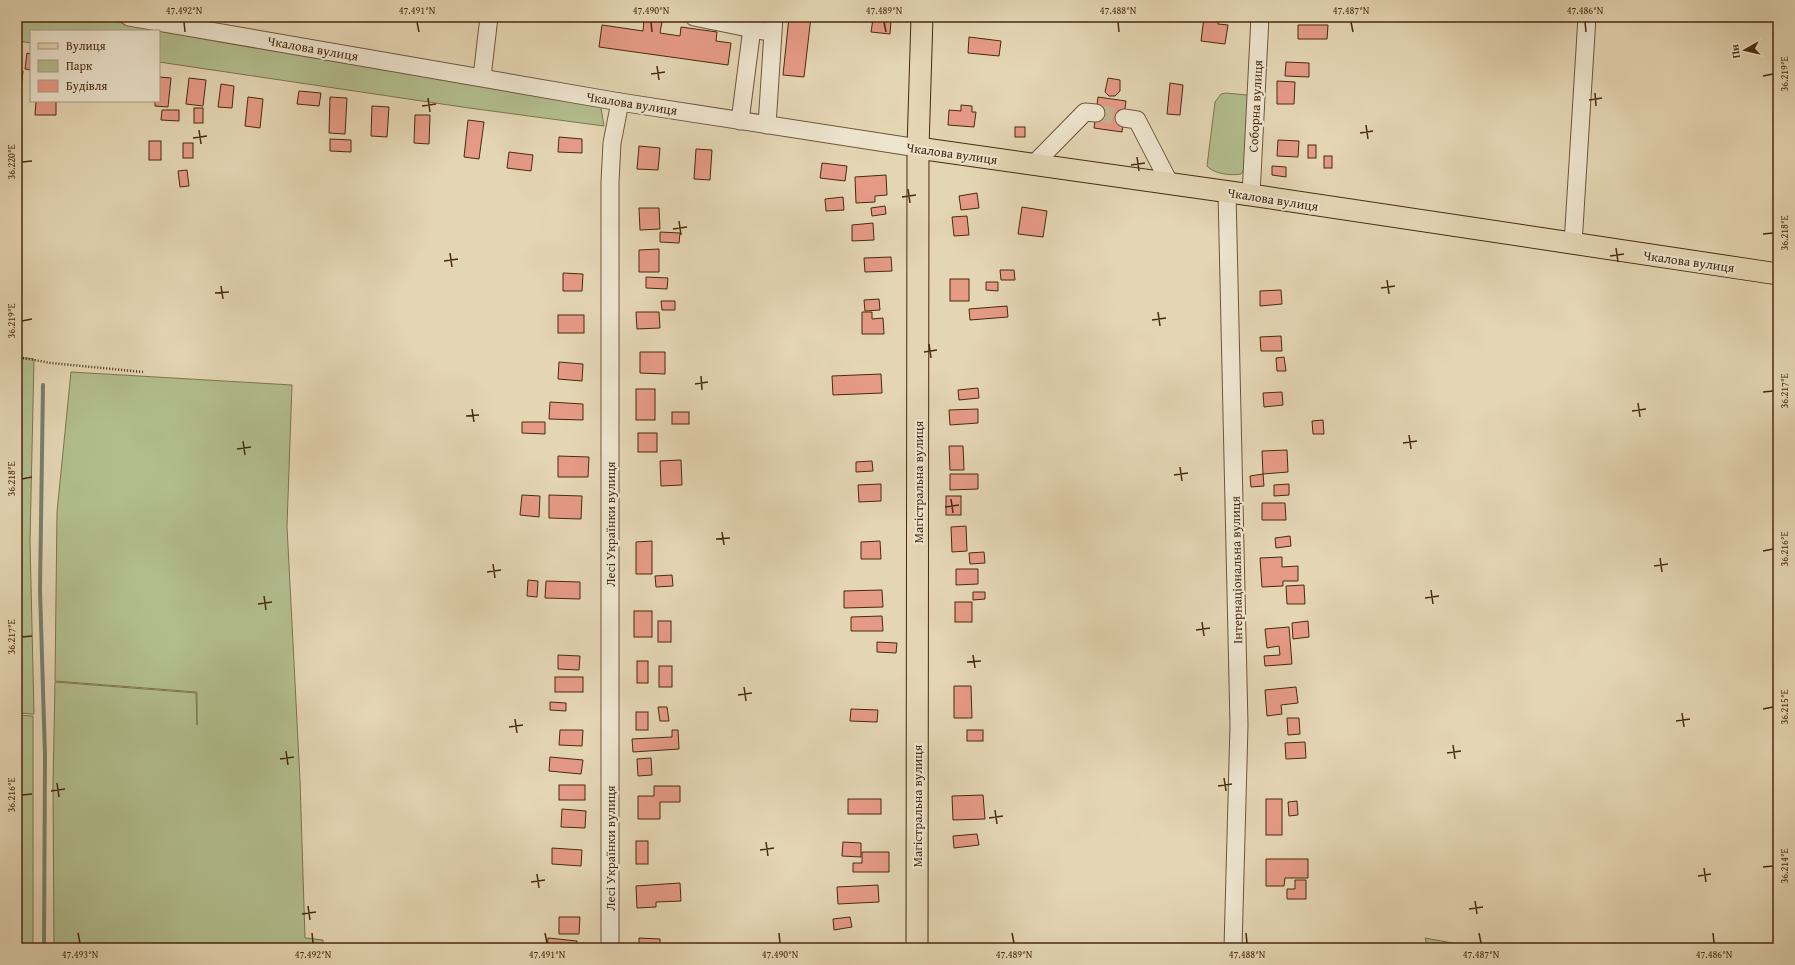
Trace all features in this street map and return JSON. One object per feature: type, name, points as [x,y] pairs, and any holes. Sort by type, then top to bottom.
[{"type":"main road","name":"Магістральна вулиця","points":[[917,948],[918,148],[922,17]]},
{"type":"main road","name":"Чкалова вулиця","points":[[918,148],[1251,195],[1778,274]]},
{"type":"street","points":[[482,77],[489,17]]},
{"type":"street","points":[[694,17],[752,28],[774,25],[767,125]]},
{"type":"street","name":"Соборна вулиця","points":[[1251,195],[1260,17]]},
{"type":"street","points":[[1573,244],[1587,17]]},
{"type":"street","name":"Чкалова вулиця","points":[[136,18],[620,102],[918,148]]},
{"type":"street","points":[[740,121],[752,28]]},
{"type":"street","name":"Лесі Українки вулиця","points":[[610,948],[610,182],[612,143],[620,102]]},
{"type":"street","points":[[1033,165],[1085,112],[1096,114]]},
{"type":"street","points":[[1124,118],[1137,120],[1170,184]]},
{"type":"street","name":"Інтернаціональна вулиця","points":[[1228,192],[1239,725],[1233,948]]},
{"type":"path","points":[[17,357],[50,363],[143,372]]},
{"type":"green space","points":[[17,17],[88,17],[595,103],[601,108],[604,126],[469,108],[160,62],[160,30],[30,30],[30,43],[17,41]]},
{"type":"green space","points":[[1221,94],[1247,95],[1250,98],[1245,168],[1241,174],[1223,174],[1210,169],[1207,166],[1215,102]]},
{"type":"green space","points":[[17,357],[34,359],[30,541],[34,714],[17,713]]},
{"type":"green space","points":[[71,372],[292,385],[287,526],[300,780],[305,938],[323,940],[323,948],[54,948],[53,786],[55,682],[196,693],[197,725],[197,692],[55,681],[57,512]]},
{"type":"green space","points":[[17,715],[33,716],[33,948],[17,948]]},
{"type":"green space","points":[[1425,938],[1480,948],[1428,948]]},
{"type":"building","points":[[789,17],[811,17],[804,77],[783,75]]},
{"type":"building","points":[[1204,17],[1219,17],[1218,24],[1228,25],[1225,44],[1201,41]]},
{"type":"building","points":[[873,19],[891,21],[890,34],[871,32]]},
{"type":"building","points":[[644,20],[662,22],[660,33],[680,36],[681,27],[717,32],[716,41],[731,43],[728,65],[599,47],[602,25],[643,31]]},
{"type":"building","points":[[1298,25],[1328,25],[1327,39],[1298,39]]},
{"type":"building","points":[[969,37],[1001,41],[999,56],[968,53]]},
{"type":"building","points":[[27,53],[30,54],[30,70],[25,69]]},
{"type":"building","points":[[1286,62],[1309,63],[1309,77],[1285,76]]},
{"type":"building","points":[[17,70],[23,71],[21,89],[17,88]]},
{"type":"building","points":[[160,77],[171,78],[168,107],[155,106],[155,102],[160,102]]},
{"type":"building","points":[[189,78],[206,80],[203,106],[186,104]]},
{"type":"building","points":[[1108,78],[1120,80],[1120,91],[1115,96],[1109,96],[1105,92]]},
{"type":"building","points":[[1277,81],[1295,82],[1294,104],[1277,104]]},
{"type":"building","points":[[1170,83],[1183,85],[1180,115],[1167,114]]},
{"type":"building","points":[[221,84],[234,86],[232,108],[218,107]]},
{"type":"building","points":[[299,91],[321,93],[319,106],[297,104]]},
{"type":"building","points":[[248,97],[263,99],[260,128],[245,126]]},
{"type":"building","points":[[330,97],[347,98],[345,134],[329,133]]},
{"type":"building","points":[[1098,97],[1126,101],[1122,132],[1094,128]]},
{"type":"building","points":[[36,102],[56,102],[56,115],[35,115]]},
{"type":"building","points":[[961,105],[972,106],[972,112],[976,112],[974,127],[948,125],[949,110],[961,111]]},
{"type":"building","points":[[372,106],[389,107],[387,137],[371,136]]},
{"type":"building","points":[[194,108],[203,108],[203,123],[194,123]]},
{"type":"building","points":[[162,110],[179,110],[179,121],[161,120]]},
{"type":"building","points":[[415,115],[430,115],[429,144],[414,143]]},
{"type":"building","points":[[468,120],[484,122],[479,159],[464,157]]},
{"type":"building","points":[[1015,127],[1025,127],[1025,137],[1015,137]]},
{"type":"building","points":[[559,137],[582,139],[582,153],[558,152]]},
{"type":"building","points":[[330,139],[351,140],[351,152],[330,151]]},
{"type":"building","points":[[1278,140],[1299,141],[1298,157],[1277,156]]},
{"type":"building","points":[[149,141],[161,141],[161,160],[149,160]]},
{"type":"building","points":[[183,143],[193,143],[193,158],[183,158]]},
{"type":"building","points":[[1308,145],[1316,145],[1316,158],[1308,158]]},
{"type":"building","points":[[639,146],[660,148],[658,170],[637,169]]},
{"type":"building","points":[[696,149],[712,150],[710,180],[694,179]]},
{"type":"building","points":[[509,152],[533,155],[531,171],[507,168]]},
{"type":"building","points":[[1324,156],[1332,156],[1332,168],[1324,168]]},
{"type":"building","points":[[822,163],[847,166],[845,181],[820,178]]},
{"type":"building","points":[[1272,166],[1286,167],[1286,177],[1272,175]]},
{"type":"building","points":[[187,170],[189,186],[180,187],[178,171]]},
{"type":"building","points":[[886,175],[887,195],[875,196],[875,202],[856,203],[855,177]]},
{"type":"building","points":[[977,193],[979,208],[961,210],[959,196]]},
{"type":"building","points":[[843,197],[844,210],[826,211],[825,199]]},
{"type":"building","points":[[885,206],[886,214],[872,216],[871,208]]},
{"type":"building","points":[[1022,207],[1047,211],[1043,237],[1018,234]]},
{"type":"building","points":[[639,208],[659,208],[660,229],[640,230]]},
{"type":"building","points":[[967,216],[969,235],[954,236],[952,217]]},
{"type":"building","points":[[873,223],[874,240],[852,241],[852,225]]},
{"type":"building","points":[[660,232],[680,233],[679,243],[660,242]]},
{"type":"building","points":[[659,249],[659,272],[639,272],[639,250]]},
{"type":"building","points":[[891,257],[892,271],[865,272],[864,258]]},
{"type":"building","points":[[1000,270],[1014,270],[1015,280],[1001,280]]},
{"type":"building","points":[[563,273],[583,274],[582,291],[563,291]]},
{"type":"building","points":[[646,277],[668,278],[667,289],[646,288]]},
{"type":"building","points":[[950,279],[969,279],[969,301],[950,301]]},
{"type":"building","points":[[986,282],[998,282],[998,291],[986,290]]},
{"type":"building","points":[[1281,290],[1282,304],[1260,306],[1260,291]]},
{"type":"building","points":[[879,299],[880,310],[865,311],[864,300]]},
{"type":"building","points":[[661,301],[675,301],[675,310],[662,310]]},
{"type":"building","points":[[1007,306],[1008,317],[970,320],[969,309]]},
{"type":"building","points":[[636,312],[659,312],[660,328],[637,329]]},
{"type":"building","points":[[862,312],[872,312],[872,319],[883,318],[884,334],[862,334]]},
{"type":"building","points":[[558,315],[584,315],[584,333],[558,333]]},
{"type":"building","points":[[1281,336],[1282,351],[1261,351],[1260,337]]},
{"type":"building","points":[[640,352],[665,352],[665,374],[640,373]]},
{"type":"building","points":[[1284,357],[1286,371],[1277,371],[1276,358]]},
{"type":"building","points":[[559,362],[583,364],[582,381],[558,379]]},
{"type":"building","points":[[881,374],[882,393],[833,395],[832,376]]},
{"type":"building","points":[[978,388],[979,398],[959,400],[958,390]]},
{"type":"building","points":[[636,389],[655,389],[655,420],[636,420]]},
{"type":"building","points":[[1282,392],[1283,405],[1264,407],[1263,393]]},
{"type":"building","points":[[550,402],[583,404],[583,420],[549,419]]},
{"type":"building","points":[[978,409],[978,423],[950,425],[949,410]]},
{"type":"building","points":[[672,412],[689,412],[689,424],[672,424]]},
{"type":"building","points":[[1323,420],[1324,434],[1313,434],[1312,421]]},
{"type":"building","points":[[522,422],[545,422],[545,434],[522,433]]},
{"type":"building","points":[[638,433],[657,433],[657,452],[638,452]]},
{"type":"building","points":[[949,446],[963,446],[964,470],[950,470]]},
{"type":"building","points":[[1287,450],[1288,472],[1263,474],[1262,451]]},
{"type":"building","points":[[558,456],[589,457],[588,477],[558,477]]},
{"type":"building","points":[[681,460],[682,485],[661,486],[660,461]]},
{"type":"building","points":[[872,461],[873,471],[856,472],[856,462]]},
{"type":"building","points":[[950,474],[978,474],[978,489],[950,490]]},
{"type":"building","points":[[1263,474],[1264,486],[1251,487],[1250,476]]},
{"type":"building","points":[[881,484],[881,501],[859,502],[858,485]]},
{"type":"building","points":[[1289,484],[1289,495],[1274,496],[1274,485]]},
{"type":"building","points":[[522,495],[540,496],[539,517],[520,515]]},
{"type":"building","points":[[549,495],[582,496],[581,519],[549,518]]},
{"type":"building","points":[[946,496],[961,496],[961,515],[946,515]]},
{"type":"building","points":[[1262,503],[1285,503],[1286,520],[1262,520]]},
{"type":"building","points":[[966,526],[967,551],[952,552],[951,527]]},
{"type":"building","points":[[1290,536],[1291,546],[1276,548],[1275,538]]},
{"type":"building","points":[[652,541],[652,574],[636,574],[636,542]]},
{"type":"building","points":[[880,541],[881,559],[861,559],[861,542]]},
{"type":"building","points":[[984,552],[985,563],[970,564],[969,553]]},
{"type":"building","points":[[1282,557],[1282,567],[1298,566],[1298,581],[1283,581],[1283,586],[1262,587],[1260,558]]},
{"type":"building","points":[[956,569],[978,569],[978,584],[956,585]]},
{"type":"building","points":[[672,575],[673,586],[656,587],[655,576]]},
{"type":"building","points":[[528,580],[538,581],[537,597],[527,596]]},
{"type":"building","points":[[546,581],[580,582],[580,599],[545,598]]},
{"type":"building","points":[[1304,585],[1305,604],[1287,604],[1286,586]]},
{"type":"building","points":[[882,590],[883,607],[844,608],[844,591]]},
{"type":"building","points":[[973,592],[985,592],[985,599],[973,600]]},
{"type":"building","points":[[955,602],[972,602],[972,622],[955,622]]},
{"type":"building","points":[[634,611],[652,611],[652,637],[634,637]]},
{"type":"building","points":[[882,616],[883,631],[851,631],[851,617]]},
{"type":"building","points":[[658,621],[671,621],[671,642],[658,642]]},
{"type":"building","points":[[1308,621],[1309,637],[1293,639],[1292,623]]},
{"type":"building","points":[[1289,627],[1292,664],[1265,666],[1264,656],[1280,655],[1279,646],[1267,648],[1265,629]]},
{"type":"building","points":[[877,642],[897,643],[896,653],[877,652]]},
{"type":"building","points":[[558,655],[580,656],[579,670],[558,669]]},
{"type":"building","points":[[637,661],[648,661],[648,683],[637,683]]},
{"type":"building","points":[[659,666],[672,666],[672,687],[659,687]]},
{"type":"building","points":[[555,677],[583,677],[583,692],[555,692]]},
{"type":"building","points":[[954,686],[971,686],[972,718],[954,718]]},
{"type":"building","points":[[1296,687],[1298,703],[1281,705],[1282,714],[1267,716],[1265,690]]},
{"type":"building","points":[[550,702],[566,703],[566,711],[550,710]]},
{"type":"building","points":[[658,707],[667,707],[669,721],[660,721]]},
{"type":"building","points":[[851,709],[878,710],[877,722],[850,721]]},
{"type":"building","points":[[636,712],[648,712],[648,730],[636,730]]},
{"type":"building","points":[[1287,718],[1299,718],[1300,734],[1288,735]]},
{"type":"building","points":[[560,730],[583,730],[582,746],[559,745]]},
{"type":"building","points":[[672,730],[678,730],[679,749],[633,752],[632,739],[672,737]]},
{"type":"building","points":[[967,730],[983,730],[983,741],[967,741]]},
{"type":"building","points":[[1305,742],[1306,758],[1286,759],[1285,743]]},
{"type":"building","points":[[550,757],[583,760],[581,774],[549,771]]},
{"type":"building","points":[[651,758],[652,775],[638,776],[637,759]]},
{"type":"building","points":[[559,785],[585,785],[585,800],[559,800]]},
{"type":"building","points":[[654,786],[680,786],[680,802],[660,802],[660,819],[638,819],[638,796],[654,796]]},
{"type":"building","points":[[983,795],[985,819],[953,820],[952,796]]},
{"type":"building","points":[[848,799],[881,799],[881,814],[848,814]]},
{"type":"building","points":[[1266,799],[1282,799],[1282,835],[1266,835]]},
{"type":"building","points":[[1297,801],[1298,815],[1289,816],[1288,802]]},
{"type":"building","points":[[562,809],[586,811],[585,828],[561,827]]},
{"type":"building","points":[[977,834],[979,845],[954,848],[953,836]]},
{"type":"building","points":[[636,841],[648,841],[648,864],[636,864]]},
{"type":"building","points":[[843,842],[861,843],[861,857],[842,856]]},
{"type":"building","points":[[552,848],[582,850],[581,866],[552,864]]},
{"type":"building","points":[[862,852],[889,852],[889,872],[853,872],[853,863],[862,863]]},
{"type":"building","points":[[1266,859],[1308,859],[1308,878],[1285,878],[1284,886],[1266,886]]},
{"type":"building","points":[[1295,880],[1306,880],[1306,899],[1287,899],[1287,889],[1295,889]]},
{"type":"building","points":[[680,883],[681,901],[656,902],[656,907],[637,908],[636,886]]},
{"type":"building","points":[[878,885],[879,902],[838,904],[837,887]]},
{"type":"building","points":[[559,917],[580,917],[579,934],[559,934]]},
{"type":"building","points":[[850,917],[852,927],[834,930],[833,919]]},
{"type":"building","points":[[548,938],[577,941],[576,948],[547,948]]},
{"type":"building","points":[[639,938],[660,939],[660,948],[639,948]]},
{"type":"waterway","points":[[43,385],[40,590],[45,756],[44,948]]},
{"type":"tunnel","points":[[1096,113],[1124,118]]}]
